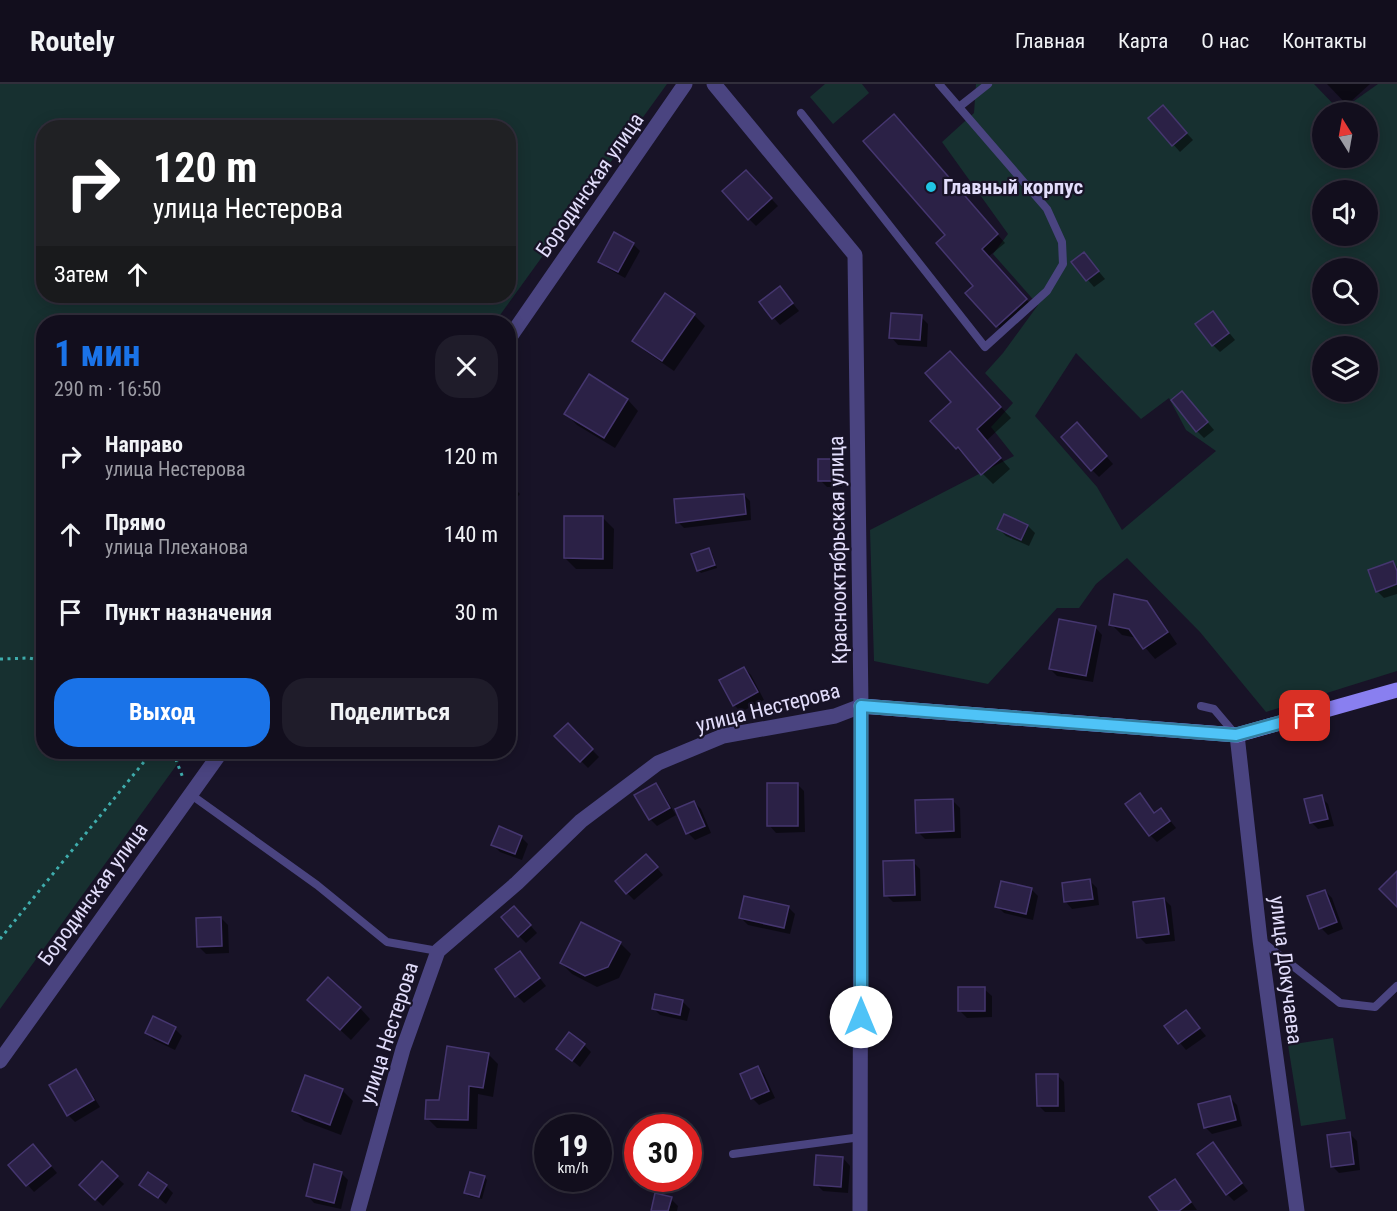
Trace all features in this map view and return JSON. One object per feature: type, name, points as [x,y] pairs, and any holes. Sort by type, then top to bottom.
[{"type":"street","name":"Бородинская улица","points":[[516,328],[685,84]]},
{"type":"street","name":"Краснооктябрьская улица","points":[[714,84],[855,255],[861,706],[860,1211]]},
{"type":"street","points":[[1236,735],[1397,690]]},
{"type":"street","name":"улица Нестерова","points":[[358,1211],[403,1049],[438,951],[518,883],[581,821],[658,763],[723,736],[835,716],[861,706],[1236,735]]},
{"type":"street","name":"улица Докучаева","points":[[1236,735],[1260,940],[1297,1211]]},
{"type":"street","name":"Бородинская улица","points":[[0,1060],[216,759]]},
{"type":"lane","points":[[801,113],[985,347],[1047,291],[1063,264],[1062,242],[1047,209],[939,84]]},
{"type":"lane","points":[[959,107],[988,84]]},
{"type":"lane","points":[[1201,706],[1214,709],[1236,735]]},
{"type":"lane","points":[[190,794],[317,885],[387,942],[438,951]]},
{"type":"lane","points":[[1260,940],[1340,1003],[1375,1007],[1397,986]]},
{"type":"lane","points":[[733,1154],[861,1137]]},
{"type":"path","points":[[0,659],[36,659]]},
{"type":"path","points":[[0,939],[146,759]]},
{"type":"path","points":[[176,759],[190,794]]},
{"type":"green space","points":[[0,84],[667,84],[516,293],[516,120],[36,120],[36,303],[509,303],[500,315],[36,315],[36,759],[181,759],[0,1009]]},
{"type":"green space","points":[[825,84],[862,84],[869,93],[833,124],[810,97]]},
{"type":"green space","points":[[976,84],[1314,84],[1331,102],[1312,102],[1312,168],[1378,168],[1378,102],[1353,102],[1378,84],[1397,84],[1397,671],[1266,712],[1200,632],[1127,558],[1096,584],[1079,608],[1057,608],[988,684],[874,661],[870,530],[1014,456],[991,427],[1013,403],[985,373],[1003,353],[1038,305],[993,254],[1008,234],[942,142],[974,113]],"holes":[[[1076,353],[1141,419],[1169,398],[1186,430],[1216,451],[1122,530],[1097,487],[1035,416]]]},
{"type":"green space","points":[[1333,1038],[1346,1119],[1301,1126],[1288,1045]]},
{"type":"building","points":[[1163,105],[1187,133],[1172,146],[1148,118]]},
{"type":"building","name":"Главный корпус","points":[[894,114],[998,234],[982,249],[1027,299],[996,327],[965,293],[973,286],[936,243],[945,235],[863,141]]},
{"type":"building","points":[[746,170],[772,198],[748,220],[722,191]]},
{"type":"building","points":[[614,232],[634,243],[618,272],[598,262]]},
{"type":"building","points":[[1084,252],[1099,271],[1086,281],[1071,262]]},
{"type":"building","points":[[780,286],[793,303],[772,319],[759,302]]},
{"type":"building","points":[[665,293],[695,314],[662,361],[632,341]]},
{"type":"building","points":[[1213,311],[1229,333],[1212,346],[1195,324]]},
{"type":"building","points":[[891,313],[922,315],[920,340],[889,338]]},
{"type":"building","points":[[950,351],[1001,407],[977,429],[1001,458],[981,475],[958,447],[956,449],[930,421],[951,402],[925,373]]},
{"type":"building","points":[[589,374],[628,399],[604,438],[564,414]]},
{"type":"building","points":[[1182,391],[1208,422],[1196,432],[1171,400]]},
{"type":"building","points":[[1077,422],[1107,456],[1091,471],[1061,437]]},
{"type":"building","points":[[818,459],[835,459],[835,481],[818,481]]},
{"type":"building","points":[[744,494],[746,514],[676,523],[674,499]]},
{"type":"building","points":[[1004,514],[1028,525],[1021,540],[997,529]]},
{"type":"building","points":[[564,516],[603,516],[603,559],[564,558]]},
{"type":"building","points":[[709,548],[715,565],[697,571],[691,554]]},
{"type":"building","points":[[1393,561],[1397,571],[1397,584],[1376,592],[1368,570]]},
{"type":"building","points":[[1114,594],[1147,601],[1168,632],[1143,649],[1129,629],[1109,625]]},
{"type":"building","points":[[1059,619],[1096,626],[1086,676],[1049,669]]},
{"type":"building","points":[[744,667],[758,692],[733,706],[719,680]]},
{"type":"building","points":[[568,723],[593,749],[580,762],[554,736]]},
{"type":"building","points":[[656,783],[670,808],[649,820],[634,795]]},
{"type":"building","points":[[767,783],[798,783],[798,826],[767,826]]},
{"type":"building","points":[[1140,793],[1154,813],[1161,808],[1170,821],[1149,836],[1125,804]]},
{"type":"building","points":[[1322,795],[1328,819],[1310,823],[1304,799]]},
{"type":"building","points":[[953,799],[954,831],[916,833],[915,800]]},
{"type":"building","points":[[694,801],[705,826],[686,834],[675,809]]},
{"type":"building","points":[[499,826],[522,836],[515,854],[491,845]]},
{"type":"building","points":[[646,854],[658,867],[626,894],[615,881]]},
{"type":"building","points":[[914,860],[915,895],[884,896],[883,861]]},
{"type":"building","points":[[1397,871],[1397,907],[1379,889]]},
{"type":"building","points":[[1090,879],[1093,899],[1064,902],[1062,883]]},
{"type":"building","points":[[1001,881],[1032,888],[1026,914],[995,907]]},
{"type":"building","points":[[1325,890],[1337,922],[1319,929],[1307,896]]},
{"type":"building","points":[[744,896],[789,906],[784,928],[739,918]]},
{"type":"building","points":[[1164,898],[1169,934],[1137,938],[1133,902]]},
{"type":"building","points":[[514,906],[531,925],[518,937],[501,917]]},
{"type":"building","points":[[221,917],[222,946],[197,947],[196,918]]},
{"type":"building","points":[[581,922],[621,942],[608,967],[585,976],[560,963]]},
{"type":"building","points":[[520,951],[540,978],[515,997],[495,969]]},
{"type":"building","points":[[328,977],[361,1007],[340,1030],[307,1000]]},
{"type":"building","points":[[958,987],[985,987],[985,1011],[958,1011]]},
{"type":"building","points":[[655,994],[683,1000],[680,1015],[652,1009]]},
{"type":"building","points":[[1186,1010],[1200,1028],[1178,1044],[1164,1026]]},
{"type":"building","points":[[153,1016],[176,1027],[168,1044],[145,1033]]},
{"type":"building","points":[[569,1032],[585,1044],[572,1061],[556,1049]]},
{"type":"building","points":[[447,1046],[489,1053],[483,1088],[469,1086],[468,1120],[425,1119],[426,1100],[439,1100]]},
{"type":"building","points":[[758,1066],[769,1091],[751,1099],[740,1074]]},
{"type":"building","points":[[76,1069],[94,1100],[67,1116],[49,1085]]},
{"type":"building","points":[[1036,1074],[1058,1074],[1058,1106],[1037,1106]]},
{"type":"building","points":[[305,1075],[343,1089],[330,1125],[292,1111]]},
{"type":"building","points":[[1230,1096],[1236,1120],[1204,1128],[1198,1104]]},
{"type":"building","points":[[1350,1132],[1354,1164],[1331,1167],[1327,1135]]},
{"type":"building","points":[[1213,1142],[1242,1183],[1226,1195],[1197,1154]]},
{"type":"building","points":[[33,1144],[51,1166],[26,1186],[8,1165]]},
{"type":"building","points":[[816,1155],[843,1157],[841,1187],[814,1185]]},
{"type":"building","points":[[102,1161],[118,1176],[95,1200],[79,1185]]},
{"type":"building","points":[[314,1164],[342,1172],[334,1203],[306,1196]]},
{"type":"building","points":[[148,1172],[167,1185],[158,1198],[139,1185]]},
{"type":"building","points":[[470,1172],[485,1176],[479,1197],[464,1193]]},
{"type":"building","points":[[1175,1179],[1191,1202],[1179,1211],[1159,1211],[1149,1197]]},
{"type":"building","points":[[655,1193],[672,1197],[668,1211],[651,1211]]},
{"type":"place","name":"Главный корпус","points":[[931,187]]},
{"type":"route","points":[[861,1017],[861,706],[1236,735],[1305,716]]}]
